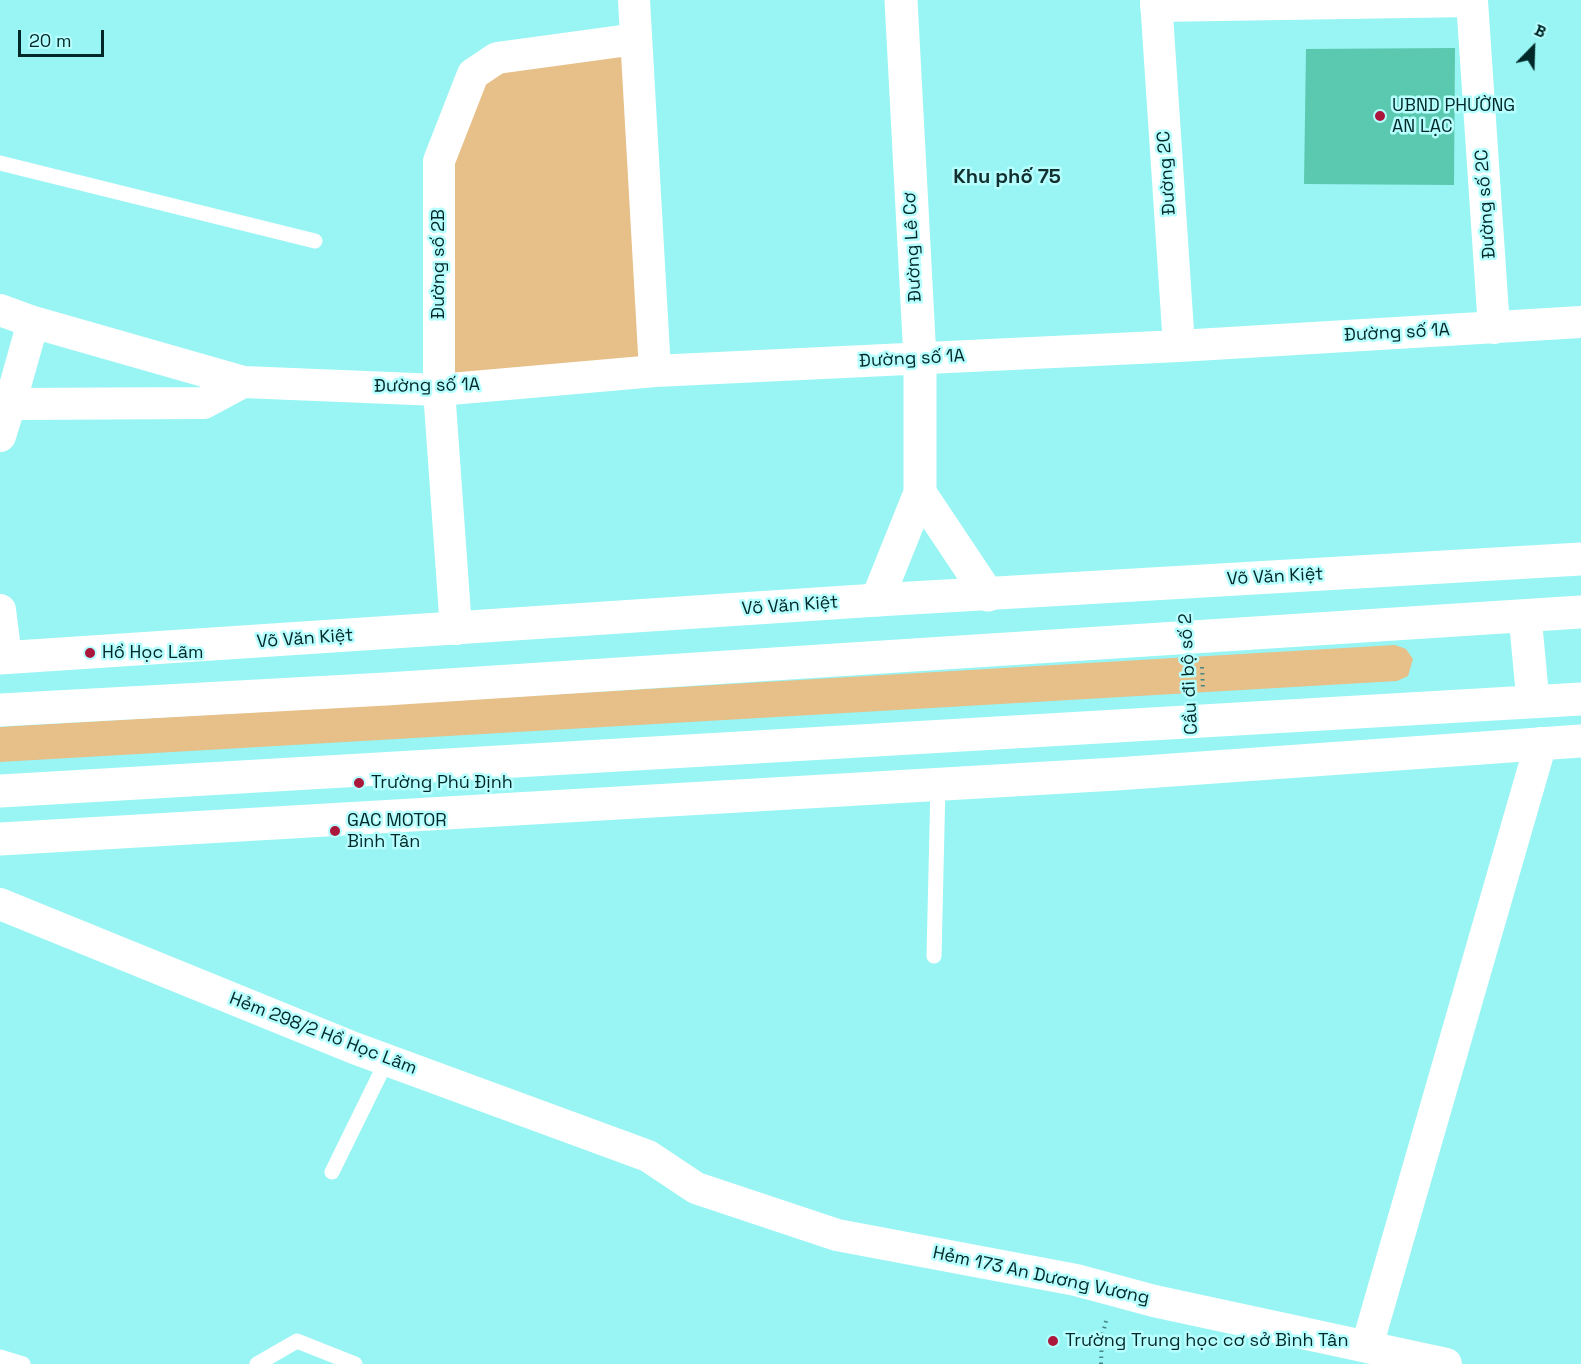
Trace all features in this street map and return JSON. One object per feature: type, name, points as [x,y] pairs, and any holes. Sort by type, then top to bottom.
[{"type":"main road","name":"Đường Lê Cơ","points":[[877,600],[920,493],[920,359],[901,0]]},
{"type":"main road","points":[[920,493],[988,595]]},
{"type":"main road","name":"Võ Văn Kiệt","points":[[3,657],[877,600],[1581,559]]},
{"type":"main road","points":[[0,710],[375,690],[1581,612]]},
{"type":"main road","points":[[1525,616],[1533,701]]},
{"type":"main road","points":[[0,791],[1581,699]]},
{"type":"main road","points":[[0,838],[938,785],[1581,741]]},
{"type":"street","points":[[634,0],[655,371]]},
{"type":"street","name":"Đường số 2C","points":[[1156,3],[1472,1],[1494,327]]},
{"type":"street","name":"Đường 2C","points":[[1156,3],[1179,346]]},
{"type":"street","name":"Đường số 2B","points":[[456,629],[439,390],[439,161],[473,74],[497,58],[636,39]]},
{"type":"street","name":"Đường số 1A","points":[[0,310],[33,322],[243,382],[439,390],[655,371],[1179,346],[1581,322]]},
{"type":"street","points":[[0,436],[33,322]]},
{"type":"street","points":[[10,404],[204,403],[243,382]]},
{"type":"street","points":[[0,610],[3,657]]},
{"type":"street","points":[[1367,1346],[1541,743]]},
{"type":"street","name":"Hẻm 298/2 Hồ Học Lãm","points":[[0,904],[387,1060],[648,1156]]},
{"type":"street","name":"Hẻm 173 An Dương Vương","points":[[648,1156],[696,1188],[837,1235],[1076,1280],[1446,1364]]},
{"type":"lane","points":[[0,163],[315,241]]},
{"type":"lane","points":[[934,956],[938,785]]},
{"type":"lane","points":[[332,1172],[387,1060]]},
{"type":"lane","points":[[257,1364],[297,1341],[355,1364]]},
{"type":"lane","points":[[0,1357],[23,1364]]},
{"type":"path","name":"Cầu đi bộ số 2","points":[[1202,662],[1204,697]]},
{"type":"path","points":[[1101,1364],[1102,1337],[1114,1290]]},
{"type":"shaded area","points":[[624,55],[644,358],[449,376],[449,159],[481,81],[499,67]]},
{"type":"shaded area","points":[[1395,645],[1406,649],[1413,659],[1408,676],[1397,681],[0,762],[0,727]]},
{"type":"building","name":"UBND PHƯỜNG AN LẠC","points":[[1455,48],[1454,185],[1304,184],[1306,49]]},
{"type":"place","name":"UBND PHƯỜNG AN LẠC","points":[[1380,116]]},
{"type":"place","name":"Hồ Học Lãm","points":[[90,653]]},
{"type":"place","name":"Trường Phú Định","points":[[359,783]]},
{"type":"place","name":"GAC MOTOR Bình Tân","points":[[335,831]]},
{"type":"place","name":"Trường Trung học cơ sở Bình Tân","points":[[1053,1341]]},
{"type":"district","name":"Khu phố 75","points":[[1007,178]]}]
